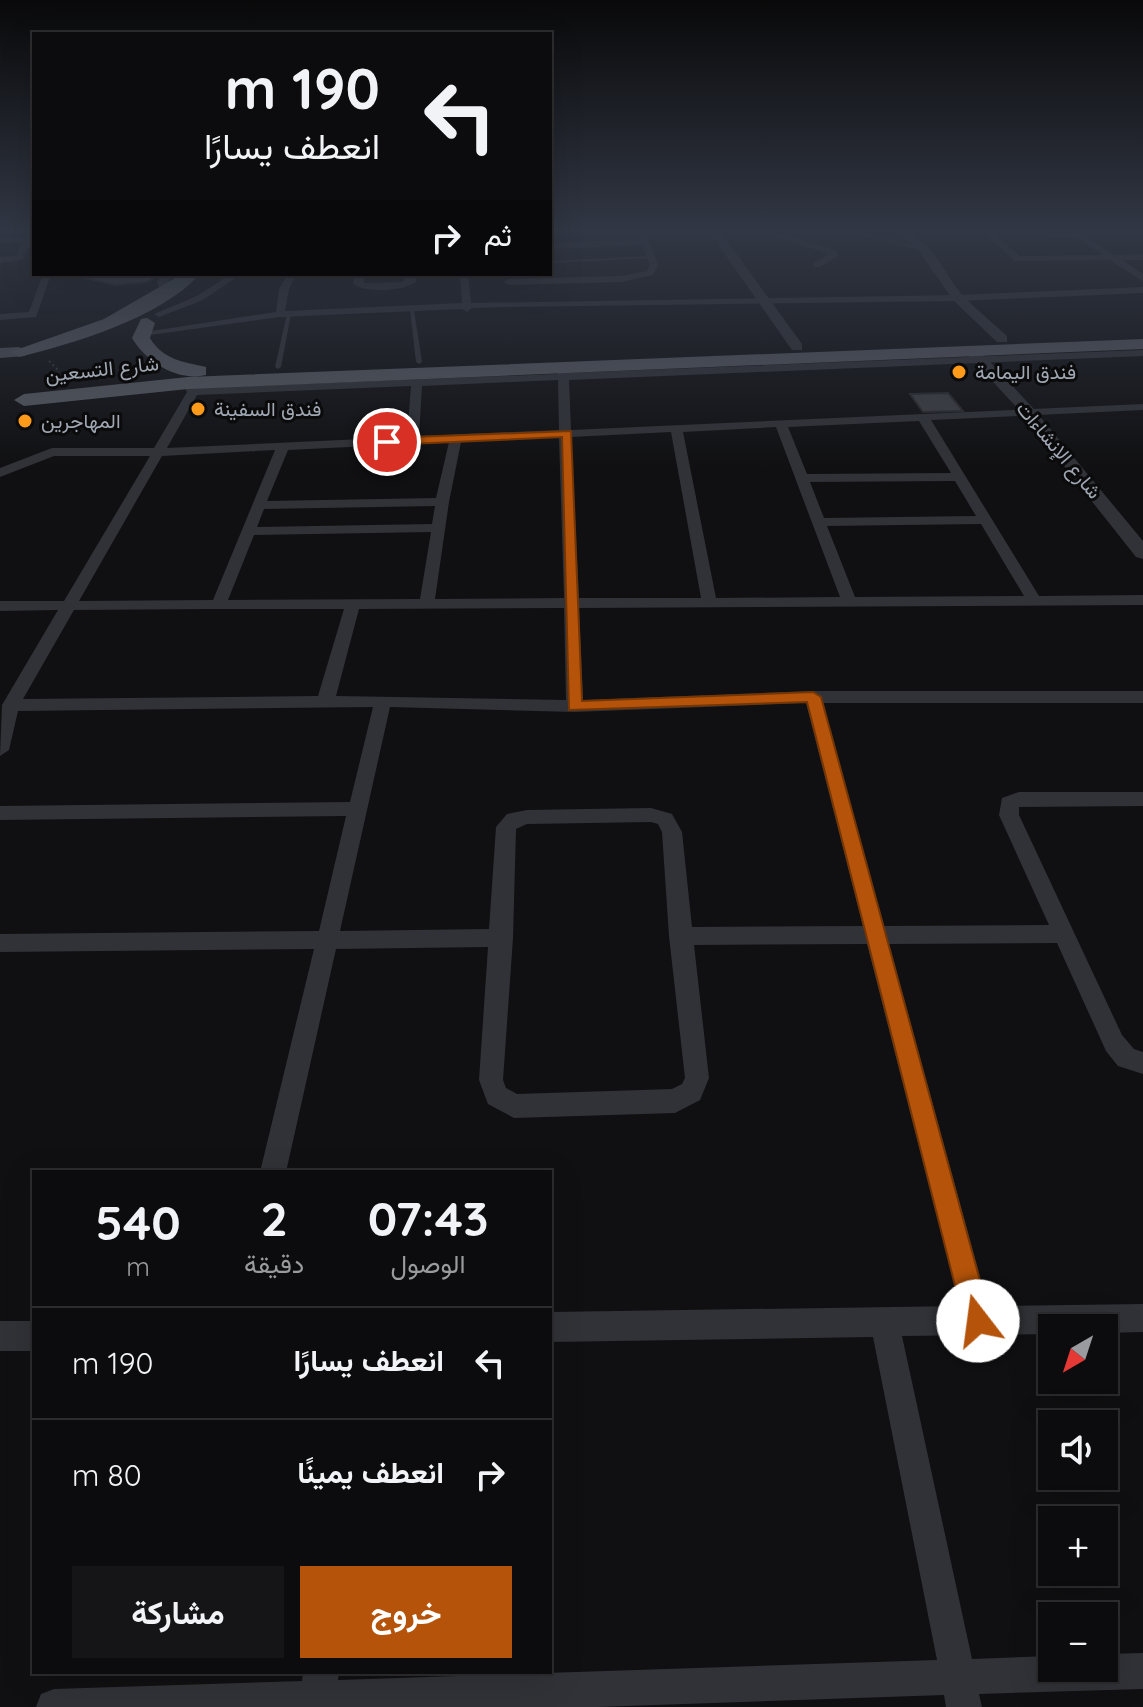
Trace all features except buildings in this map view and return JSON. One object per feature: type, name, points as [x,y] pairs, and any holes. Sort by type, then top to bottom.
[{"type":"highway","points":[[6,353],[72,340],[133,310]]},
{"type":"highway","points":[[120,338],[150,323],[167,310]]},
{"type":"highway","points":[[150,323],[141,338],[148,353],[194,382]]},
{"type":"highway","name":"شارع التسعين","points":[[24,400],[194,382],[278,367],[797,347],[971,351],[1002,339],[1143,335]]},
{"type":"highway","name":"شارع التسعين","points":[[107,372],[194,382],[564,373],[1143,344]]},
{"type":"highway","points":[[0,404],[46,395],[77,370],[66,354],[6,353]]},
{"type":"street","points":[[0,317],[33,315],[35,310]]},
{"type":"street","points":[[150,323],[178,310]]},
{"type":"street","points":[[284,310],[284,314]]},
{"type":"street","points":[[150,323],[284,314],[431,310]]},
{"type":"street","points":[[770,310],[797,347]]},
{"type":"street","points":[[971,310],[1002,339]]},
{"type":"street","points":[[971,351],[1143,353]]},
{"type":"street","name":"شارع الإنشاءات","points":[[971,351],[1027,410],[1143,553]]},
{"type":"street","points":[[0,749],[11,705],[159,452],[194,382],[417,385],[564,373],[575,706]]},
{"type":"street","points":[[413,441],[417,385]]},
{"type":"street","points":[[0,473],[52,452],[159,452],[1143,407]]},
{"type":"street","points":[[923,417],[1035,601]]},
{"type":"street","points":[[781,424],[850,603]]},
{"type":"street","points":[[677,430],[709,601]]},
{"type":"street","points":[[427,603],[442,502],[456,438]]},
{"type":"street","points":[[218,607],[283,446]]},
{"type":"street","points":[[802,478],[960,477]]},
{"type":"street","points":[[259,505],[442,502]]},
{"type":"street","points":[[819,522],[986,520]]},
{"type":"street","points":[[249,531],[438,528]]},
{"type":"street","points":[[0,606],[1143,600]]},
{"type":"street","points":[[325,703],[353,603]]},
{"type":"street","points":[[11,705],[383,701],[575,706],[813,697],[1143,697]]},
{"type":"street","points":[[813,697],[978,1321]]},
{"type":"street","points":[[273,1170],[383,701]]},
{"type":"street","points":[[1143,799],[1019,799],[1009,803],[1009,815],[1114,1043],[1126,1058],[1143,1063]]},
{"type":"street","points":[[0,813],[358,809]]},
{"type":"street","points":[[651,815],[665,819],[672,832],[680,936],[697,1078],[691,1092],[675,1101],[514,1106],[497,1096],[491,1080],[502,938],[506,827],[514,819],[651,815]]},
{"type":"street","points":[[680,936],[1065,934]]},
{"type":"street","points":[[0,943],[502,938]]},
{"type":"street","points":[[552,1327],[1143,1318]]},
{"type":"street","points":[[885,1322],[961,1692]]},
{"type":"street","points":[[0,1336],[32,1336]]},
{"type":"street","points":[[54,1707],[319,1685],[961,1692],[1143,1671]]},
{"type":"lane","points":[[412,310],[419,362]]},
{"type":"lane","points":[[278,367],[284,314]]},
{"type":"path","points":[[47,360],[56,364],[59,371],[54,378]]},
{"type":"place","name":"فندق اليمامة","points":[[959,372]]},
{"type":"place","name":"فندق السفينة","points":[[198,409]]},
{"type":"place","name":"المهاجرين","points":[[25,421]]},
{"type":"route","points":[[387,442],[567,433],[575,706],[813,697],[978,1321]]}]
